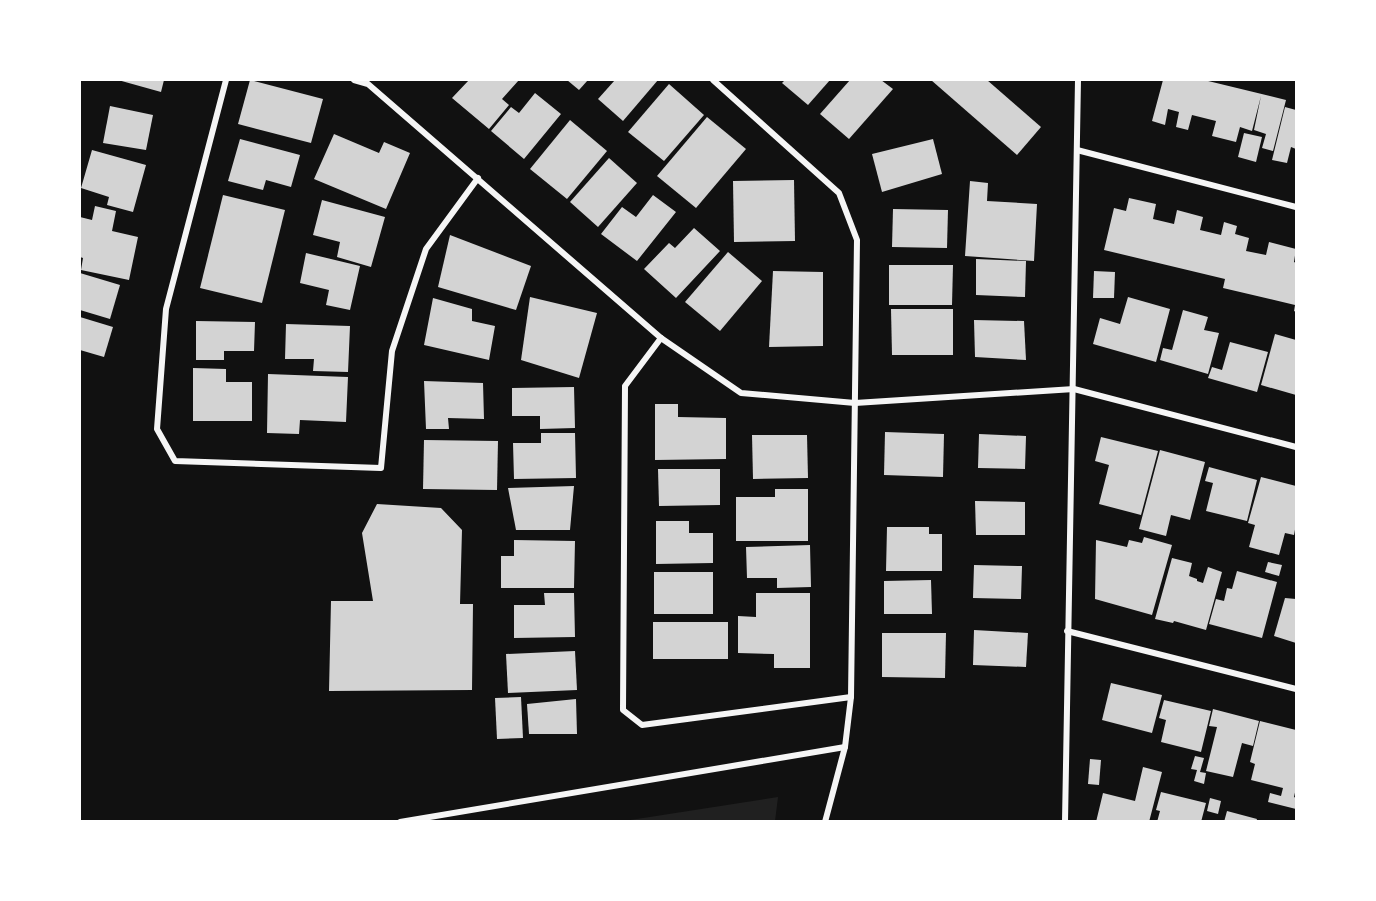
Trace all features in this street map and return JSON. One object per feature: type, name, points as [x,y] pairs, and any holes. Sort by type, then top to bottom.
[{"type":"street","points":[[226,80],[166,309],[157,429],[175,461],[381,468],[392,351],[426,249],[478,177]]},
{"type":"street","points":[[354,80],[368,84],[478,177],[660,338],[741,393],[855,403],[1074,389],[1296,447]]},
{"type":"street","points":[[713,80],[839,193],[857,240],[851,697],[845,747],[825,822]]},
{"type":"street","points":[[1065,822],[1078,80]]},
{"type":"street","points":[[1077,150],[1296,207]]},
{"type":"street","points":[[660,338],[625,386],[623,710],[642,725],[851,697]]},
{"type":"street","points":[[1067,630],[1296,689]]},
{"type":"street","points":[[400,822],[845,747]]},
{"type":"shaded area","points":[[778,797],[775,821],[624,821]]},
{"type":"building","points":[[118,80],[164,80],[161,92]]},
{"type":"building","points":[[250,80],[323,99],[311,143],[238,124]]},
{"type":"building","points":[[469,80],[519,80],[502,99],[509,105],[489,129],[452,98]]},
{"type":"building","points":[[567,80],[588,80],[579,90]]},
{"type":"building","points":[[615,80],[658,80],[623,121],[598,99]]},
{"type":"building","points":[[785,80],[830,80],[808,105],[782,83]]},
{"type":"building","points":[[850,80],[881,80],[893,89],[849,139],[820,114]]},
{"type":"building","points":[[931,80],[987,80],[1041,127],[1017,155]]},
{"type":"building","points":[[1163,80],[1204,80],[1286,100],[1273,151],[1262,148],[1266,134],[1254,130],[1261,96],[1252,131],[1240,127],[1236,142],[1212,136],[1216,121],[1192,115],[1188,130],[1176,127],[1179,112],[1168,109],[1165,125],[1152,121]]},
{"type":"building","points":[[669,84],[704,115],[664,161],[628,132]]},
{"type":"building","points":[[535,93],[561,114],[524,159],[491,131],[511,107],[519,113]]},
{"type":"building","points":[[110,106],[153,115],[146,150],[103,143]]},
{"type":"building","points":[[1285,107],[1296,110],[1296,149],[1291,147],[1287,163],[1272,160]]},
{"type":"building","points":[[707,117],[746,149],[696,208],[657,176]]},
{"type":"building","points":[[570,120],[607,151],[567,199],[530,169]]},
{"type":"building","points":[[1244,133],[1262,137],[1256,162],[1238,157]]},
{"type":"building","points":[[334,134],[379,153],[384,142],[410,153],[386,209],[314,179]]},
{"type":"building","points":[[240,139],[300,155],[291,187],[266,180],[263,190],[228,181]]},
{"type":"building","points":[[933,139],[942,174],[882,192],[872,154]]},
{"type":"building","points":[[92,150],[146,165],[133,212],[107,205],[109,197],[81,188]]},
{"type":"building","points":[[609,158],[637,183],[598,227],[570,202]]},
{"type":"building","points":[[794,180],[795,241],[734,242],[733,181]]},
{"type":"building","points":[[970,181],[988,183],[987,201],[1037,204],[1034,261],[965,256]]},
{"type":"building","points":[[223,195],[285,210],[262,303],[200,288]]},
{"type":"building","points":[[653,195],[676,212],[637,261],[601,234],[622,207],[636,217]]},
{"type":"building","points":[[1129,198],[1156,204],[1153,219],[1174,224],[1177,210],[1203,217],[1200,230],[1221,235],[1224,222],[1237,226],[1235,234],[1249,238],[1246,251],[1266,255],[1269,242],[1296,249],[1294,262],[1296,263],[1296,312],[1294,311],[1295,305],[1223,288],[1225,279],[1104,250],[1114,208],[1126,211]]},
{"type":"building","points":[[322,200],[385,217],[371,267],[337,257],[340,242],[313,235]]},
{"type":"building","points":[[95,206],[116,211],[112,231],[138,237],[129,280],[81,270],[83,258],[80,257],[80,217],[92,220]]},
{"type":"building","points":[[893,209],[948,210],[947,248],[892,247]]},
{"type":"building","points":[[694,228],[720,251],[676,298],[644,269],[669,243],[675,248]]},
{"type":"building","points":[[450,235],[531,266],[516,310],[438,287]]},
{"type":"building","points":[[728,252],[762,281],[720,331],[685,302]]},
{"type":"building","points":[[306,253],[360,266],[350,310],[326,305],[329,290],[300,283]]},
{"type":"building","points":[[976,259],[1026,261],[1025,297],[976,295]]},
{"type":"building","points":[[889,265],[953,265],[952,305],[889,305]]},
{"type":"building","points":[[773,271],[823,272],[823,346],[769,347]]},
{"type":"building","points":[[1094,271],[1115,272],[1114,298],[1093,298]]},
{"type":"building","points":[[80,273],[120,285],[110,319],[80,310]]},
{"type":"building","points":[[530,297],[597,313],[579,378],[521,360]]},
{"type":"building","points":[[1128,297],[1170,309],[1156,362],[1093,344],[1100,318],[1120,324]]},
{"type":"building","points":[[433,298],[472,309],[472,321],[495,326],[489,360],[424,345]]},
{"type":"building","points":[[891,309],[953,309],[953,355],[892,355]]},
{"type":"building","points":[[1183,310],[1208,317],[1204,330],[1219,333],[1208,374],[1160,360],[1163,348],[1172,350]]},
{"type":"building","points":[[80,317],[113,327],[104,357],[80,350]]},
{"type":"building","points":[[974,320],[1024,321],[1026,360],[975,357]]},
{"type":"building","points":[[196,321],[255,322],[254,351],[224,351],[224,360],[196,360]]},
{"type":"building","points":[[286,324],[350,326],[348,372],[313,371],[314,359],[285,359]]},
{"type":"building","points":[[1275,334],[1296,340],[1296,395],[1261,385]]},
{"type":"building","points":[[1230,342],[1268,352],[1257,392],[1208,378],[1212,367],[1222,370]]},
{"type":"building","points":[[193,368],[226,369],[226,382],[252,382],[252,421],[193,421]]},
{"type":"building","points":[[268,374],[348,377],[346,422],[300,420],[299,434],[267,433]]},
{"type":"building","points":[[424,381],[483,383],[484,419],[448,418],[449,429],[426,429]]},
{"type":"building","points":[[574,387],[575,428],[540,429],[540,416],[512,416],[512,388]]},
{"type":"building","points":[[655,404],[678,404],[678,417],[726,418],[726,459],[655,460]]},
{"type":"building","points":[[885,432],[944,434],[943,477],[884,475]]},
{"type":"building","points":[[541,433],[575,433],[576,478],[514,479],[513,443],[541,443]]},
{"type":"building","points":[[979,434],[1026,436],[1025,469],[978,468]]},
{"type":"building","points":[[752,435],[807,435],[808,478],[753,479]]},
{"type":"building","points":[[1101,437],[1158,451],[1141,515],[1099,504],[1109,465],[1095,461]]},
{"type":"building","points":[[424,440],[498,441],[497,490],[423,489]]},
{"type":"building","points":[[1160,450],[1205,462],[1190,520],[1171,515],[1166,536],[1139,529]]},
{"type":"building","points":[[1209,467],[1257,480],[1247,521],[1206,511],[1213,483],[1205,481]]},
{"type":"building","points":[[658,469],[720,469],[720,505],[659,506]]},
{"type":"building","points":[[1261,477],[1296,486],[1294,535],[1285,533],[1279,555],[1249,547],[1255,525],[1248,523]]},
{"type":"building","points":[[574,486],[570,530],[516,530],[508,488]]},
{"type":"building","points":[[775,489],[808,489],[808,541],[736,541],[736,497],[775,497]]},
{"type":"building","points":[[975,501],[1025,502],[1025,535],[976,535]]},
{"type":"building","points":[[377,504],[441,508],[462,530],[460,604],[473,604],[472,690],[329,691],[331,601],[373,601],[362,533]]},
{"type":"building","points":[[656,521],[689,521],[689,533],[713,533],[713,563],[656,564]]},
{"type":"building","points":[[887,527],[929,527],[929,534],[942,534],[942,571],[886,571]]},
{"type":"building","points":[[1144,537],[1172,545],[1152,615],[1095,599],[1096,540],[1127,547],[1129,540],[1142,543]]},
{"type":"building","points":[[514,540],[575,541],[574,588],[501,588],[501,556],[514,556]]},
{"type":"building","points":[[810,545],[811,587],[777,588],[777,578],[747,578],[746,547]]},
{"type":"building","points":[[1172,558],[1192,563],[1189,576],[1203,583],[1208,567],[1222,572],[1206,630],[1174,621],[1173,623],[1155,619]]},
{"type":"building","points":[[1268,562],[1282,565],[1279,576],[1265,572]]},
{"type":"building","points":[[974,565],[1022,566],[1021,599],[973,598]]},
{"type":"building","points":[[1237,571],[1277,582],[1262,638],[1209,624],[1216,599],[1224,601],[1227,588],[1232,589]]},
{"type":"building","points":[[654,572],[713,572],[713,614],[654,614]]},
{"type":"building","points":[[931,580],[932,614],[884,614],[884,581]]},
{"type":"building","points":[[544,593],[574,593],[575,637],[514,638],[514,605],[545,605]]},
{"type":"building","points":[[756,593],[810,593],[810,668],[774,668],[774,654],[738,653],[738,616],[756,617]]},
{"type":"building","points":[[1285,598],[1296,599],[1296,643],[1274,636]]},
{"type":"building","points":[[653,622],[728,622],[728,659],[653,659]]},
{"type":"building","points":[[974,630],[1028,633],[1026,667],[973,665]]},
{"type":"building","points":[[882,633],[946,633],[945,678],[882,677]]},
{"type":"building","points":[[575,651],[577,690],[508,693],[506,654]]},
{"type":"building","points":[[1111,683],[1162,695],[1152,733],[1102,720]]},
{"type":"building","points":[[521,697],[523,738],[497,739],[495,698]]},
{"type":"building","points":[[576,699],[577,734],[529,734],[527,704]]},
{"type":"building","points":[[1164,700],[1211,711],[1201,752],[1161,742],[1166,720],[1159,718]]},
{"type":"building","points":[[1213,709],[1259,721],[1253,746],[1242,743],[1233,777],[1206,771],[1217,727],[1209,726]]},
{"type":"building","points":[[1260,721],[1296,730],[1294,797],[1296,798],[1296,809],[1268,802],[1270,793],[1281,796],[1283,788],[1251,780],[1255,764],[1250,762]]},
{"type":"building","points":[[1195,756],[1204,758],[1200,772],[1206,773],[1204,784],[1194,781],[1197,770],[1191,769]]},
{"type":"building","points":[[1090,759],[1101,760],[1099,785],[1088,784]]},
{"type":"building","points":[[1143,767],[1162,772],[1149,822],[1096,822],[1103,793],[1135,801]]},
{"type":"building","points":[[1161,792],[1206,803],[1201,822],[1157,822],[1160,811],[1156,810]]},
{"type":"building","points":[[1210,798],[1221,801],[1218,814],[1207,811]]},
{"type":"building","points":[[1227,811],[1257,819],[1256,822],[1224,822]]}]
